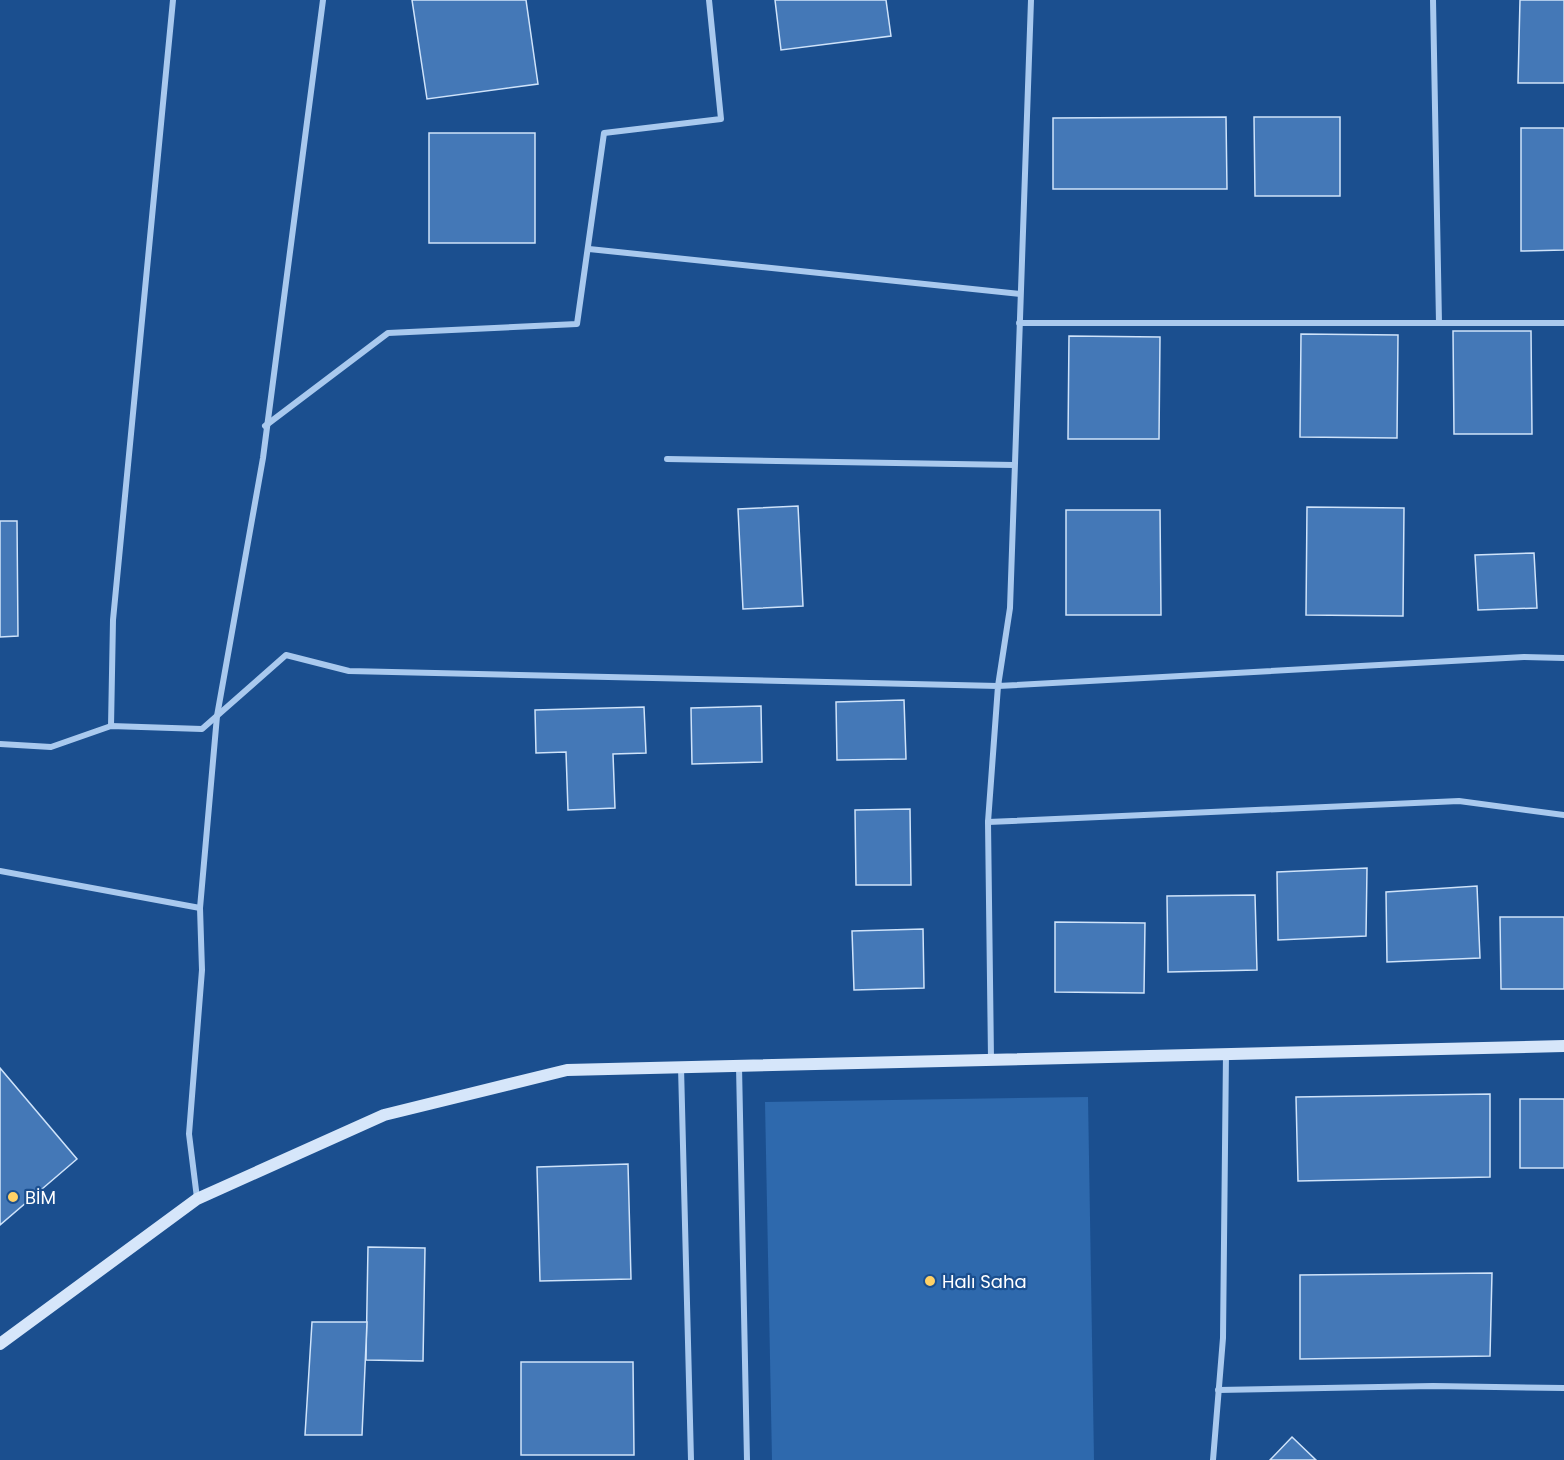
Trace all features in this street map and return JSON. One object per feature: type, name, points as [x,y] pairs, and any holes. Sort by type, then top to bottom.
[{"type":"street","points":[[111,726],[113,620],[173,0]]},
{"type":"street","points":[[197,1199],[189,1134],[202,970],[200,908],[217,716],[263,458],[265,426],[323,0]]},
{"type":"street","points":[[265,426],[388,333],[577,324],[604,133],[721,119],[709,0]]},
{"type":"street","points":[[991,1059],[988,822],[998,686],[1010,608],[1031,0]]},
{"type":"street","points":[[1433,0],[1439,322]]},
{"type":"street","points":[[589,249],[1020,294]]},
{"type":"street","points":[[1019,323],[1564,322]]},
{"type":"street","points":[[667,459],[1014,465]]},
{"type":"street","points":[[0,744],[51,747],[111,726],[202,729],[286,655],[349,672],[998,686],[1524,657],[1564,658]]},
{"type":"street","points":[[988,822],[1459,801],[1564,815]]},
{"type":"street","points":[[0,871],[200,908]]},
{"type":"street","points":[[0,1344],[197,1199],[384,1115],[567,1070],[1564,1046]]},
{"type":"street","points":[[1213,1460],[1223,1338],[1226,1053]]},
{"type":"street","points":[[739,1066],[747,1460]]},
{"type":"street","points":[[681,1067],[691,1460]]},
{"type":"street","points":[[1218,1390],[1433,1386],[1564,1388]]},
{"type":"shaded area","name":"Halı Saha","points":[[1088,1097],[1094,1460],[772,1460],[765,1102]]},
{"type":"building","points":[[412,0],[526,0],[538,84],[427,99]]},
{"type":"building","points":[[775,0],[886,0],[891,36],[781,50]]},
{"type":"building","points":[[1520,0],[1564,0],[1564,83],[1518,83]]},
{"type":"building","points":[[1226,117],[1227,189],[1053,189],[1053,118]]},
{"type":"building","points":[[1254,117],[1340,117],[1340,196],[1255,196]]},
{"type":"building","points":[[1521,128],[1564,128],[1564,250],[1521,251]]},
{"type":"building","points":[[429,133],[535,133],[535,243],[429,243]]},
{"type":"building","points":[[1453,331],[1531,331],[1532,434],[1454,434]]},
{"type":"building","points":[[1301,334],[1398,335],[1397,438],[1300,437]]},
{"type":"building","points":[[1069,336],[1160,337],[1159,439],[1068,439]]},
{"type":"building","points":[[798,506],[803,606],[743,609],[738,509]]},
{"type":"building","points":[[1307,507],[1404,508],[1403,616],[1306,615]]},
{"type":"building","points":[[1066,510],[1160,510],[1161,615],[1066,615]]},
{"type":"building","points":[[0,521],[17,521],[18,636],[0,637]]},
{"type":"building","points":[[1534,553],[1537,608],[1478,610],[1475,555]]},
{"type":"building","points":[[904,700],[906,759],[837,760],[836,702]]},
{"type":"building","points":[[761,706],[762,762],[692,764],[691,708]]},
{"type":"building","points":[[644,707],[646,753],[613,754],[615,808],[568,810],[566,752],[536,753],[535,710]]},
{"type":"building","points":[[910,809],[911,885],[856,885],[855,810]]},
{"type":"building","points":[[1367,868],[1366,936],[1278,940],[1277,872]]},
{"type":"building","points":[[1477,886],[1480,958],[1387,962],[1386,892]]},
{"type":"building","points":[[1255,895],[1257,970],[1168,972],[1167,896]]},
{"type":"building","points":[[1500,917],[1564,917],[1564,989],[1501,989]]},
{"type":"building","points":[[1055,922],[1145,923],[1144,993],[1055,992]]},
{"type":"building","points":[[923,929],[924,988],[854,990],[852,931]]},
{"type":"building","points":[[0,1068],[77,1159],[0,1225]]},
{"type":"building","points":[[1490,1094],[1490,1177],[1298,1181],[1296,1097]]},
{"type":"building","points":[[1520,1099],[1564,1099],[1564,1168],[1520,1168]]},
{"type":"building","points":[[628,1164],[631,1279],[540,1281],[537,1167]]},
{"type":"building","points":[[368,1247],[425,1248],[423,1361],[366,1360]]},
{"type":"building","points":[[1492,1273],[1490,1356],[1300,1359],[1300,1275]]},
{"type":"building","points":[[312,1322],[367,1322],[362,1435],[305,1435]]},
{"type":"building","points":[[521,1362],[633,1362],[634,1455],[521,1455]]},
{"type":"building","points":[[1292,1437],[1316,1460],[1270,1460]]},
{"type":"place","name":"BİM","points":[[13,1197]]},
{"type":"place","name":"Halı Saha","points":[[930,1281]]}]
